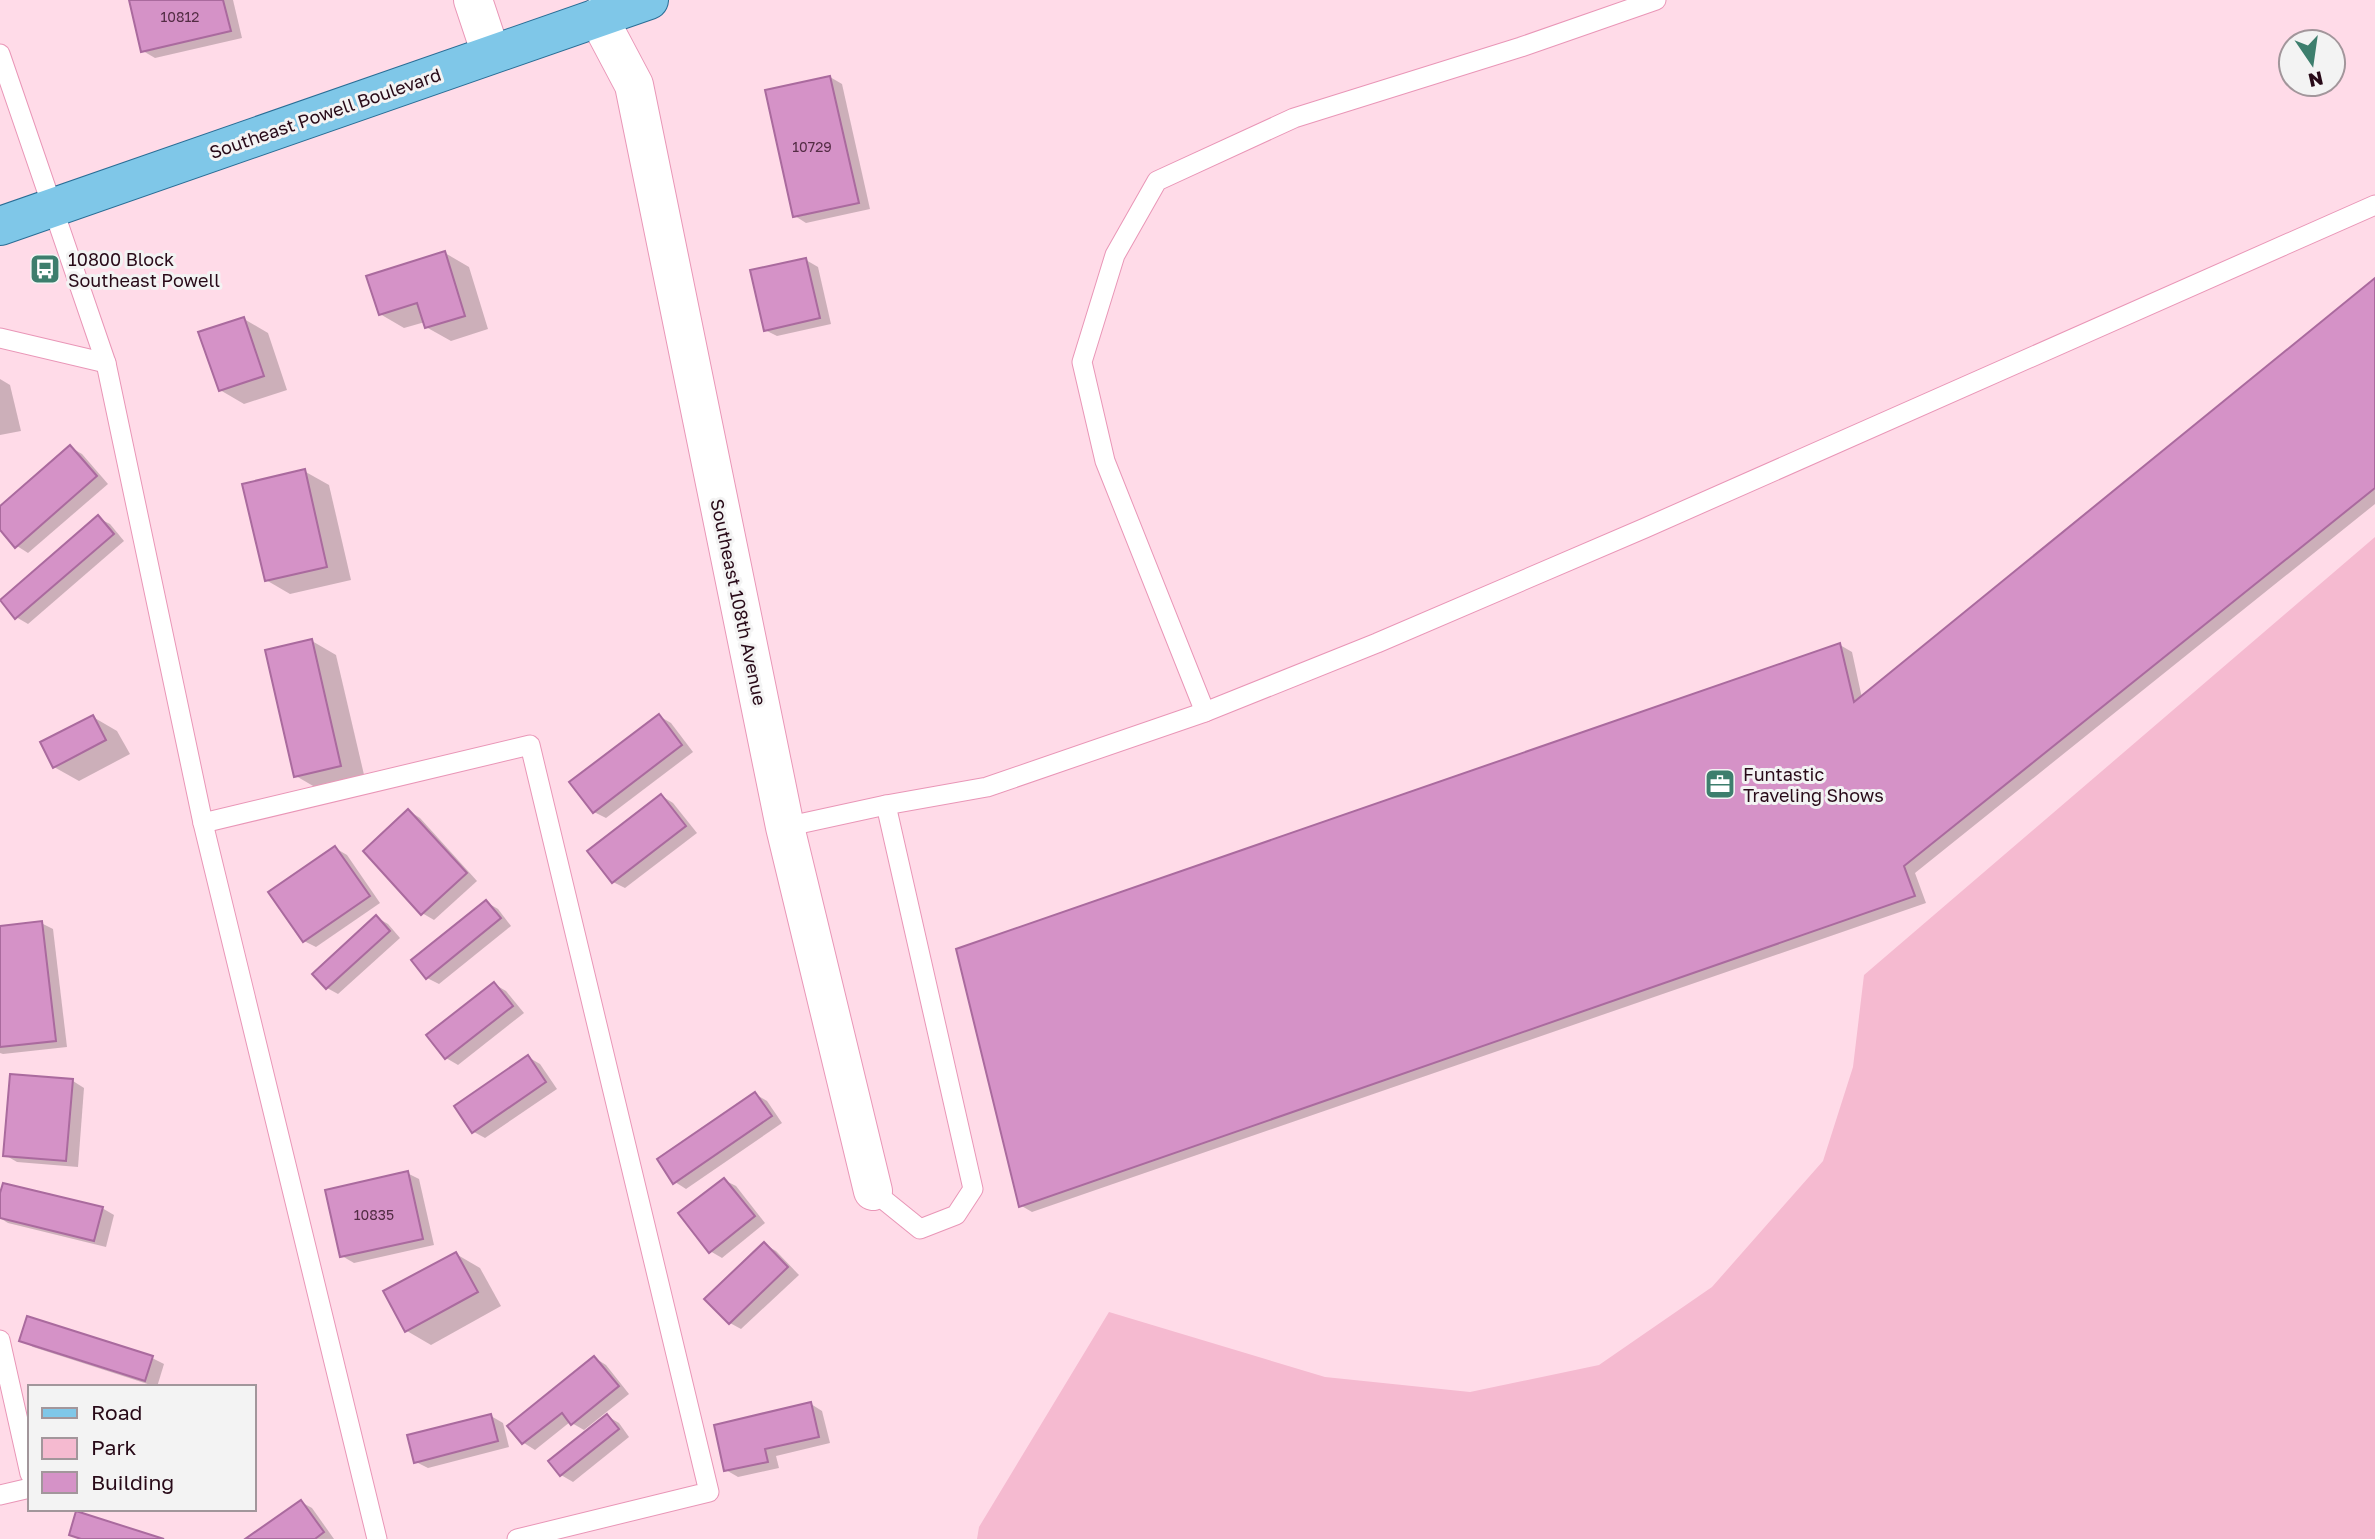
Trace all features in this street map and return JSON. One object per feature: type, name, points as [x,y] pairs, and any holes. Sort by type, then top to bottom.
[{"type":"main road","name":"Southeast Powell Boulevard","points":[[0,226],[649,0]]},
{"type":"street","points":[[473,0],[491,54]]},
{"type":"street","name":"Southeast 108th Avenue","points":[[598,17],[634,85],[785,827],[873,1191]]},
{"type":"lane","points":[[1205,712],[1105,461],[1082,362],[1115,254],[1157,181],[1294,118],[1521,47],[1656,0]]},
{"type":"lane","points":[[0,54],[106,363],[204,823],[377,1539]]},
{"type":"lane","points":[[785,827],[987,787],[1205,712],[1377,643],[1594,550],[2375,205]]},
{"type":"lane","points":[[0,338],[106,363]]},
{"type":"lane","points":[[204,823],[530,745],[709,1492],[517,1539]]},
{"type":"lane","points":[[873,1191],[920,1229],[956,1215],[974,1189],[886,805]]},
{"type":"lane","points":[[0,1340],[28,1465]]},
{"type":"lane","points":[[0,1495],[28,1488]]},
{"type":"green space","points":[[2375,537],[2375,1539],[977,1539],[979,1527],[1109,1312],[1325,1377],[1470,1392],[1599,1365],[1712,1287],[1823,1161],[1853,1067],[1864,975]]},
{"type":"building","points":[[129,0],[223,0],[231,31],[141,52]]},
{"type":"building","points":[[830,76],[859,203],[793,217],[765,90]]},
{"type":"building","points":[[445,251],[465,316],[425,328],[417,303],[379,315],[366,276]]},
{"type":"building","points":[[806,258],[820,318],[764,331],[750,270]]},
{"type":"building","name":"Funtastic Traveling Shows","points":[[2375,278],[2375,488],[1904,866],[1915,896],[1019,1207],[956,949],[1840,643],[1854,702]]},
{"type":"building","points":[[244,317],[264,376],[219,391],[198,332]]},
{"type":"building","points":[[70,445],[97,476],[15,548],[0,530],[0,506]]},
{"type":"building","points":[[305,469],[327,567],[265,581],[242,484]]},
{"type":"building","points":[[98,515],[114,534],[15,619],[0,600]]},
{"type":"building","points":[[312,639],[341,766],[294,777],[265,650]]},
{"type":"building","points":[[659,714],[682,745],[593,813],[569,782]]},
{"type":"building","points":[[93,715],[106,740],[53,768],[40,742]]},
{"type":"building","points":[[661,794],[686,826],[612,883],[587,851]]},
{"type":"building","points":[[408,809],[467,873],[421,915],[363,851]]},
{"type":"building","points":[[335,846],[370,896],[303,942],[268,892]]},
{"type":"building","points":[[486,900],[501,918],[426,979],[411,960]]},
{"type":"building","points":[[376,915],[390,931],[326,989],[312,974]]},
{"type":"building","points":[[42,921],[56,1041],[0,1047],[0,926]]},
{"type":"building","points":[[494,982],[513,1006],[445,1059],[426,1035]]},
{"type":"building","points":[[528,1055],[546,1082],[472,1133],[454,1106]]},
{"type":"building","points":[[10,1074],[73,1079],[66,1161],[3,1156]]},
{"type":"building","points":[[755,1092],[772,1116],[673,1184],[657,1159]]},
{"type":"building","points":[[408,1171],[423,1239],[340,1257],[325,1190]]},
{"type":"building","points":[[724,1178],[755,1216],[709,1253],[678,1213]]},
{"type":"building","points":[[3,1183],[103,1207],[94,1241],[0,1218],[0,1193]]},
{"type":"building","points":[[764,1242],[788,1267],[729,1324],[704,1299]]},
{"type":"building","points":[[456,1252],[478,1292],[405,1332],[383,1291]]},
{"type":"building","points":[[27,1316],[153,1356],[145,1381],[19,1341]]},
{"type":"building","points":[[594,1356],[619,1386],[571,1425],[562,1413],[522,1444],[507,1426]]},
{"type":"building","points":[[811,1402],[819,1437],[765,1449],[768,1462],[724,1471],[714,1425]]},
{"type":"building","points":[[491,1414],[498,1441],[414,1463],[407,1435]]},
{"type":"building","points":[[607,1414],[619,1429],[560,1476],[548,1461]]},
{"type":"building","points":[[301,1500],[324,1532],[315,1539],[245,1539]]},
{"type":"building","points":[[76,1511],[164,1539],[81,1539],[69,1535]]},
{"type":"place","name":"10800 Block Southeast Powell","points":[[45,269]]},
{"type":"place","name":"Funtastic Traveling Shows","points":[[1720,784]]}]
